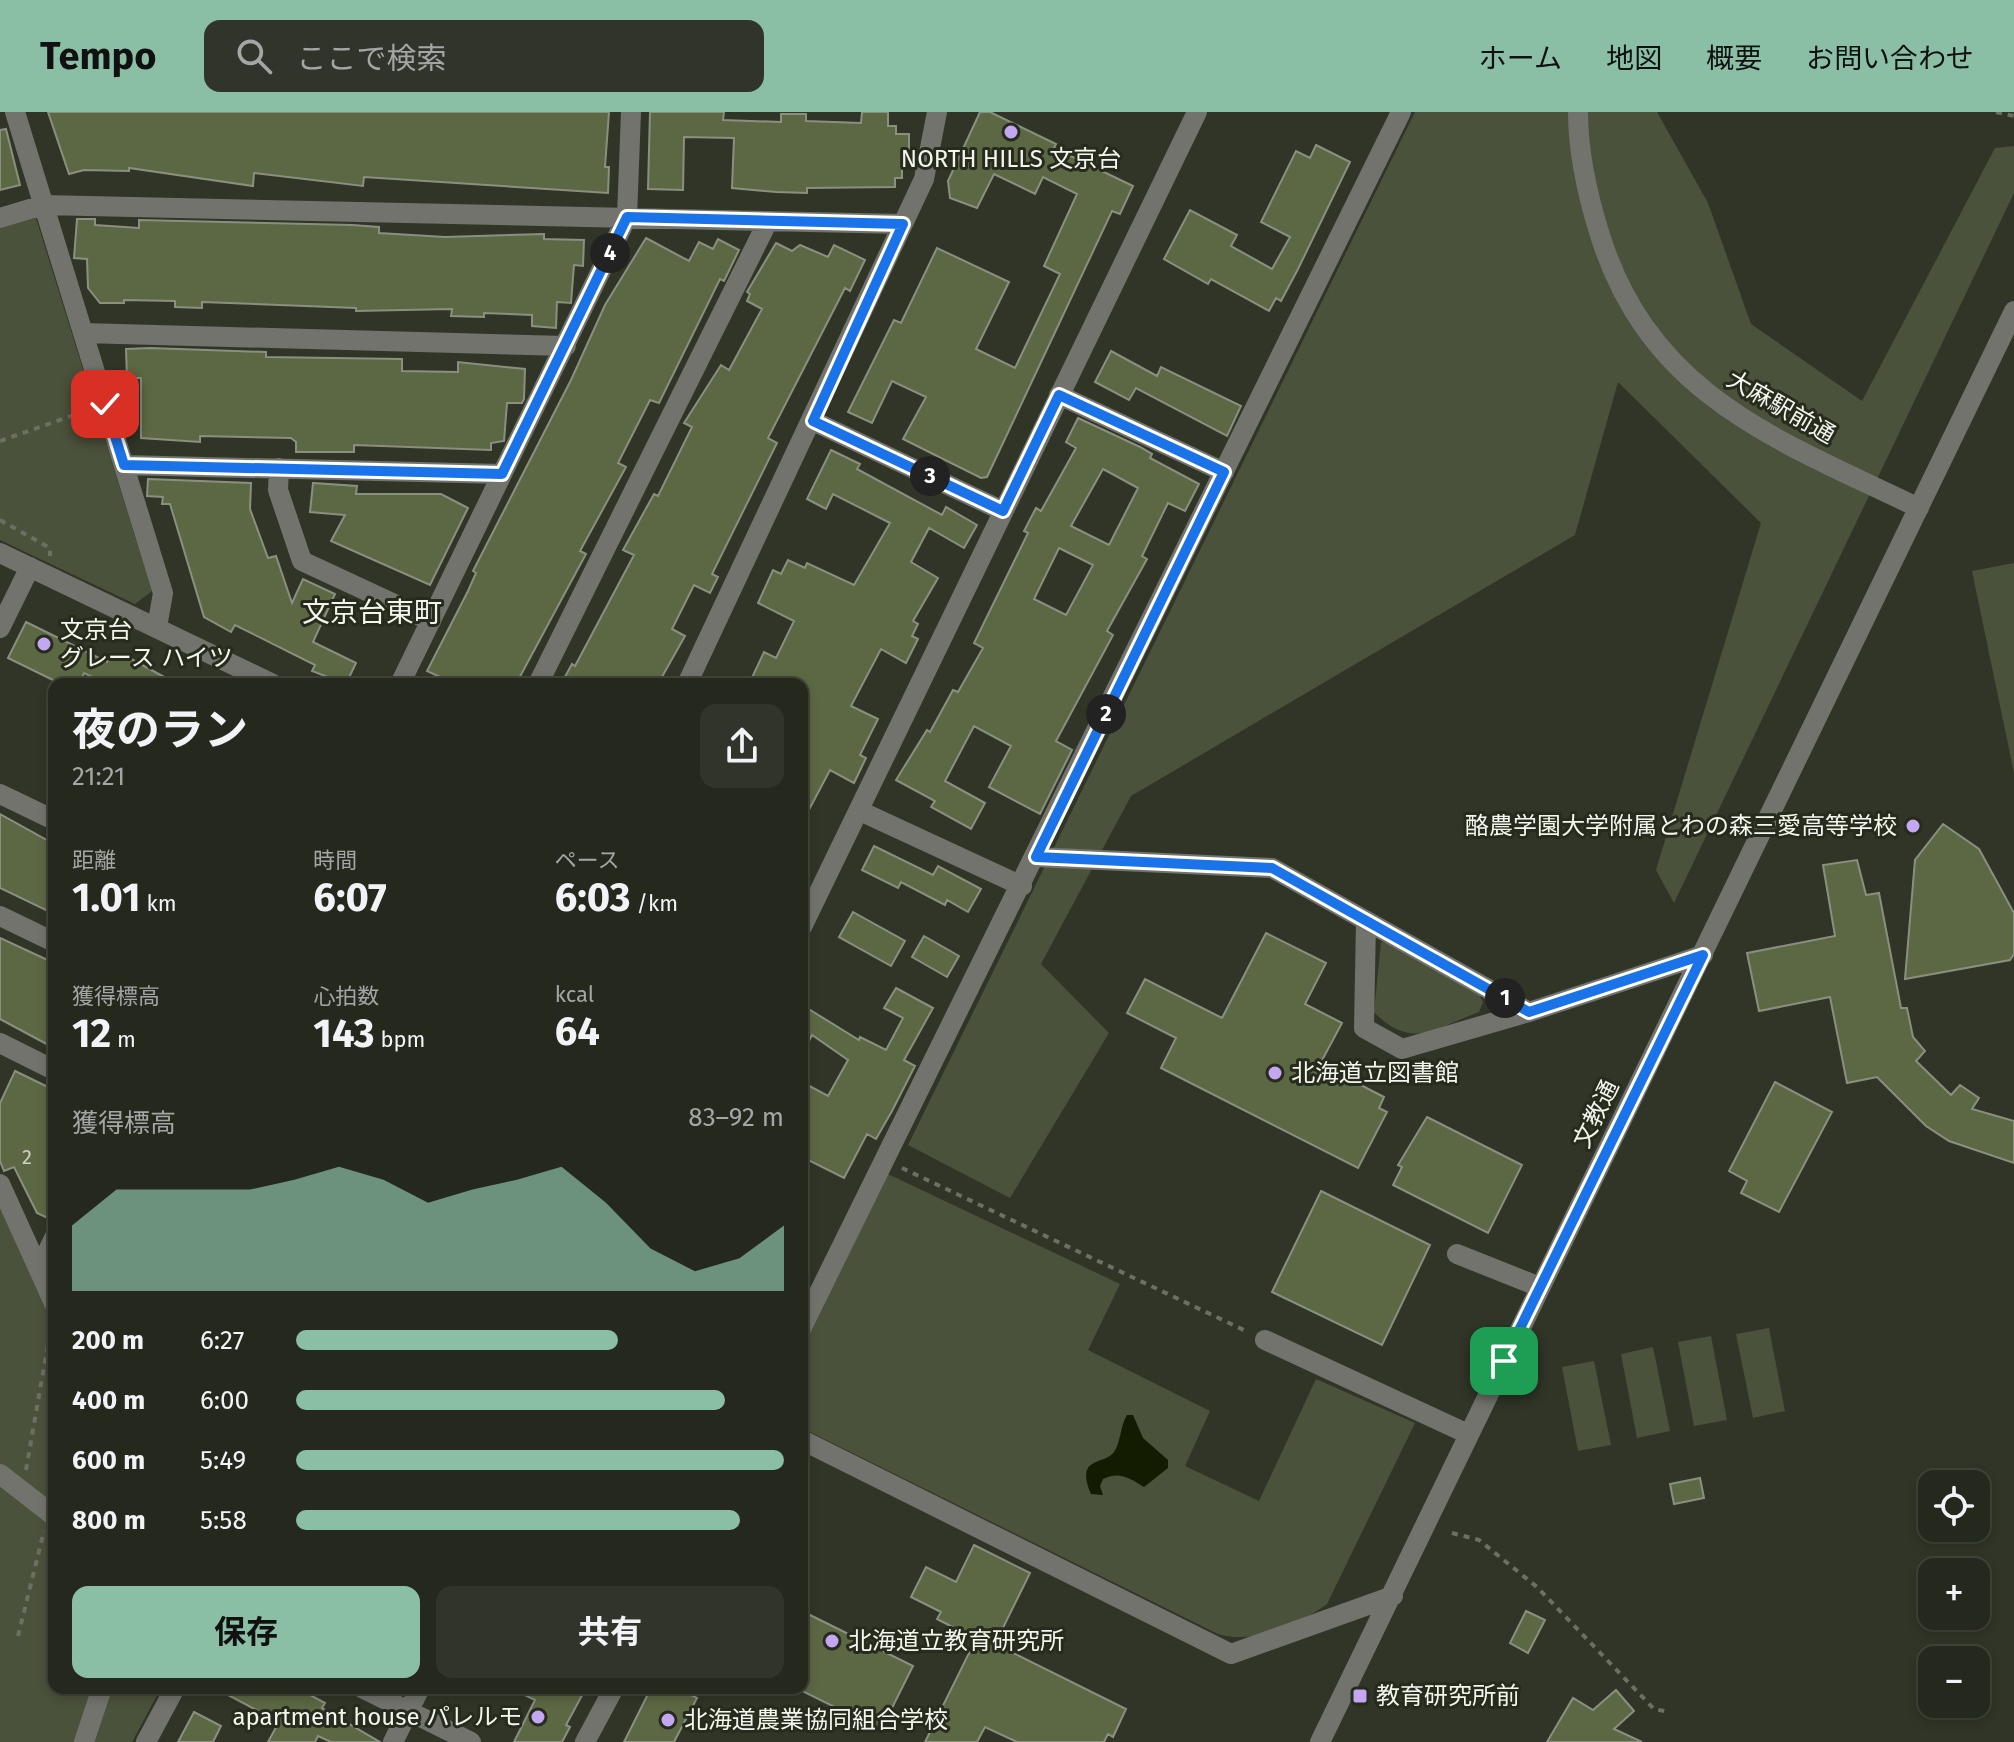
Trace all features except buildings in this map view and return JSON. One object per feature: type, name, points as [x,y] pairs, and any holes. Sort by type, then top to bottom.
[{"type":"street","points":[[15,112],[163,593],[157,627]]},
{"type":"street","points":[[403,678],[627,217],[631,112]]},
{"type":"street","points":[[690,678],[924,179],[937,112]]},
{"type":"street","points":[[808,902],[860,811],[1197,112]]},
{"type":"street","points":[[810,1294],[886,1160],[1401,112]]},
{"type":"street","name":"大麻駅前通","points":[[1578,112],[1583,168],[1606,252],[1629,303],[1677,368],[1722,405],[1758,429],[1919,508]]},
{"type":"street","points":[[0,218],[43,205],[903,224]]},
{"type":"street","points":[[541,678],[768,221]]},
{"type":"street","points":[[1919,508],[2014,311]]},
{"type":"street","points":[[83,333],[566,346]]},
{"type":"street","points":[[1059,395],[1224,472]]},
{"type":"street","points":[[813,421],[1003,511]]},
{"type":"street","points":[[124,465],[502,474]]},
{"type":"street","points":[[279,468],[278,490],[302,561],[431,621]]},
{"type":"street","name":"文教通","points":[[1320,1742],[1919,508]]},
{"type":"street","points":[[0,553],[261,678]]},
{"type":"street","points":[[0,628],[30,567]]},
{"type":"street","points":[[0,794],[48,817]]},
{"type":"street","points":[[860,811],[1022,886]]},
{"type":"street","points":[[1036,857],[1272,868],[1529,1012]]},
{"type":"street","points":[[0,916],[48,939]]},
{"type":"street","points":[[1366,921],[1364,1028],[1402,1049],[1529,1012],[1703,955]]},
{"type":"street","points":[[0,1043],[48,1067]]},
{"type":"street","points":[[0,1184],[48,1290]]},
{"type":"street","points":[[39,1270],[48,1251]]},
{"type":"street","points":[[1457,1254],[1540,1287]]},
{"type":"street","points":[[1265,1340],[1468,1434]]},
{"type":"street","points":[[808,1443],[1231,1654],[1393,1596]]},
{"type":"street","points":[[0,1474],[48,1513]]},
{"type":"street","points":[[84,1742],[100,1694]]},
{"type":"street","points":[[146,1742],[172,1694]]},
{"type":"street","points":[[374,1694],[471,1742]]},
{"type":"street","points":[[393,1742],[417,1694]]},
{"type":"street","points":[[585,1742],[611,1694]]},
{"type":"path","points":[[1996,112],[2014,116]]},
{"type":"path","points":[[0,441],[105,404]]},
{"type":"path","points":[[886,1160],[1265,1340]]},
{"type":"path","points":[[22,1491],[48,1344]]},
{"type":"path","points":[[18,1636],[48,1526]]},
{"type":"path","points":[[1452,1533],[1479,1540],[1537,1587],[1654,1709],[1669,1712]]},
{"type":"shaded area","points":[[1415,112],[1657,112],[1708,203],[1751,324],[1862,401],[1995,148],[2014,146],[2014,193],[1674,903],[1656,870],[1761,523],[1618,382],[1575,535],[1131,796],[1041,964],[1109,1033],[1010,1198],[908,1145]]},
{"type":"shaded area","points":[[35,215],[152,591],[135,604],[0,540],[0,225]]},
{"type":"shaded area","points":[[2014,563],[2014,773],[1972,571]]},
{"type":"shaded area","points":[[1381,942],[1391,943],[1477,991],[1483,1002],[1479,1012],[1424,1033],[1400,1031],[1388,1024],[1374,1012]]},
{"type":"shaded area","points":[[888,1174],[1120,1284],[1088,1350],[1210,1411],[1185,1466],[1259,1501],[1316,1379],[1415,1423],[1327,1604],[1275,1631],[1232,1637],[1218,1634],[808,1431],[808,1331]]},
{"type":"shaded area","points":[[0,1199],[48,1304],[48,1694],[158,1694],[132,1742],[0,1742]]},
{"type":"shaded area","points":[[1769,1328],[1785,1411],[1753,1418],[1736,1334]]},
{"type":"shaded area","points":[[1711,1336],[1727,1420],[1694,1426],[1678,1342]]},
{"type":"shaded area","points":[[1653,1347],[1670,1431],[1637,1438],[1621,1354]]},
{"type":"shaded area","points":[[1594,1361],[1611,1445],[1578,1451],[1562,1367]]},
{"type":"shaded area","points":[[1127,1415],[1133,1415],[1143,1438],[1168,1460],[1168,1468],[1144,1487],[1124,1477],[1103,1479],[1100,1486],[1103,1495],[1091,1494],[1086,1473],[1093,1464],[1114,1452]]},
{"type":"place","name":"NORTH HILLS 文京台","points":[[1011,132]]},
{"type":"place","name":"文京台 グレース ハイツ","points":[[44,644]]},
{"type":"place","name":"酪農学園大学附属とわの森三愛高等学校","points":[[1913,826]]},
{"type":"place","name":"北海道立図書館","points":[[1275,1073]]},
{"type":"place","name":"北海道立教育研究所","points":[[832,1641]]},
{"type":"place","name":"教育研究所前","points":[[1360,1696]]},
{"type":"place","name":"apartment house パレルモ","points":[[538,1717]]},
{"type":"place","name":"北海道農業協同組合学校","points":[[668,1720]]},
{"type":"district","name":"文京台東町","points":[[372,612]]},
{"type":"route","points":[[105,404],[124,465],[502,474],[627,217],[903,224],[813,421],[1003,511],[1059,395],[1224,472],[1036,857],[1272,868],[1529,1012],[1703,955],[1504,1361]]}]
